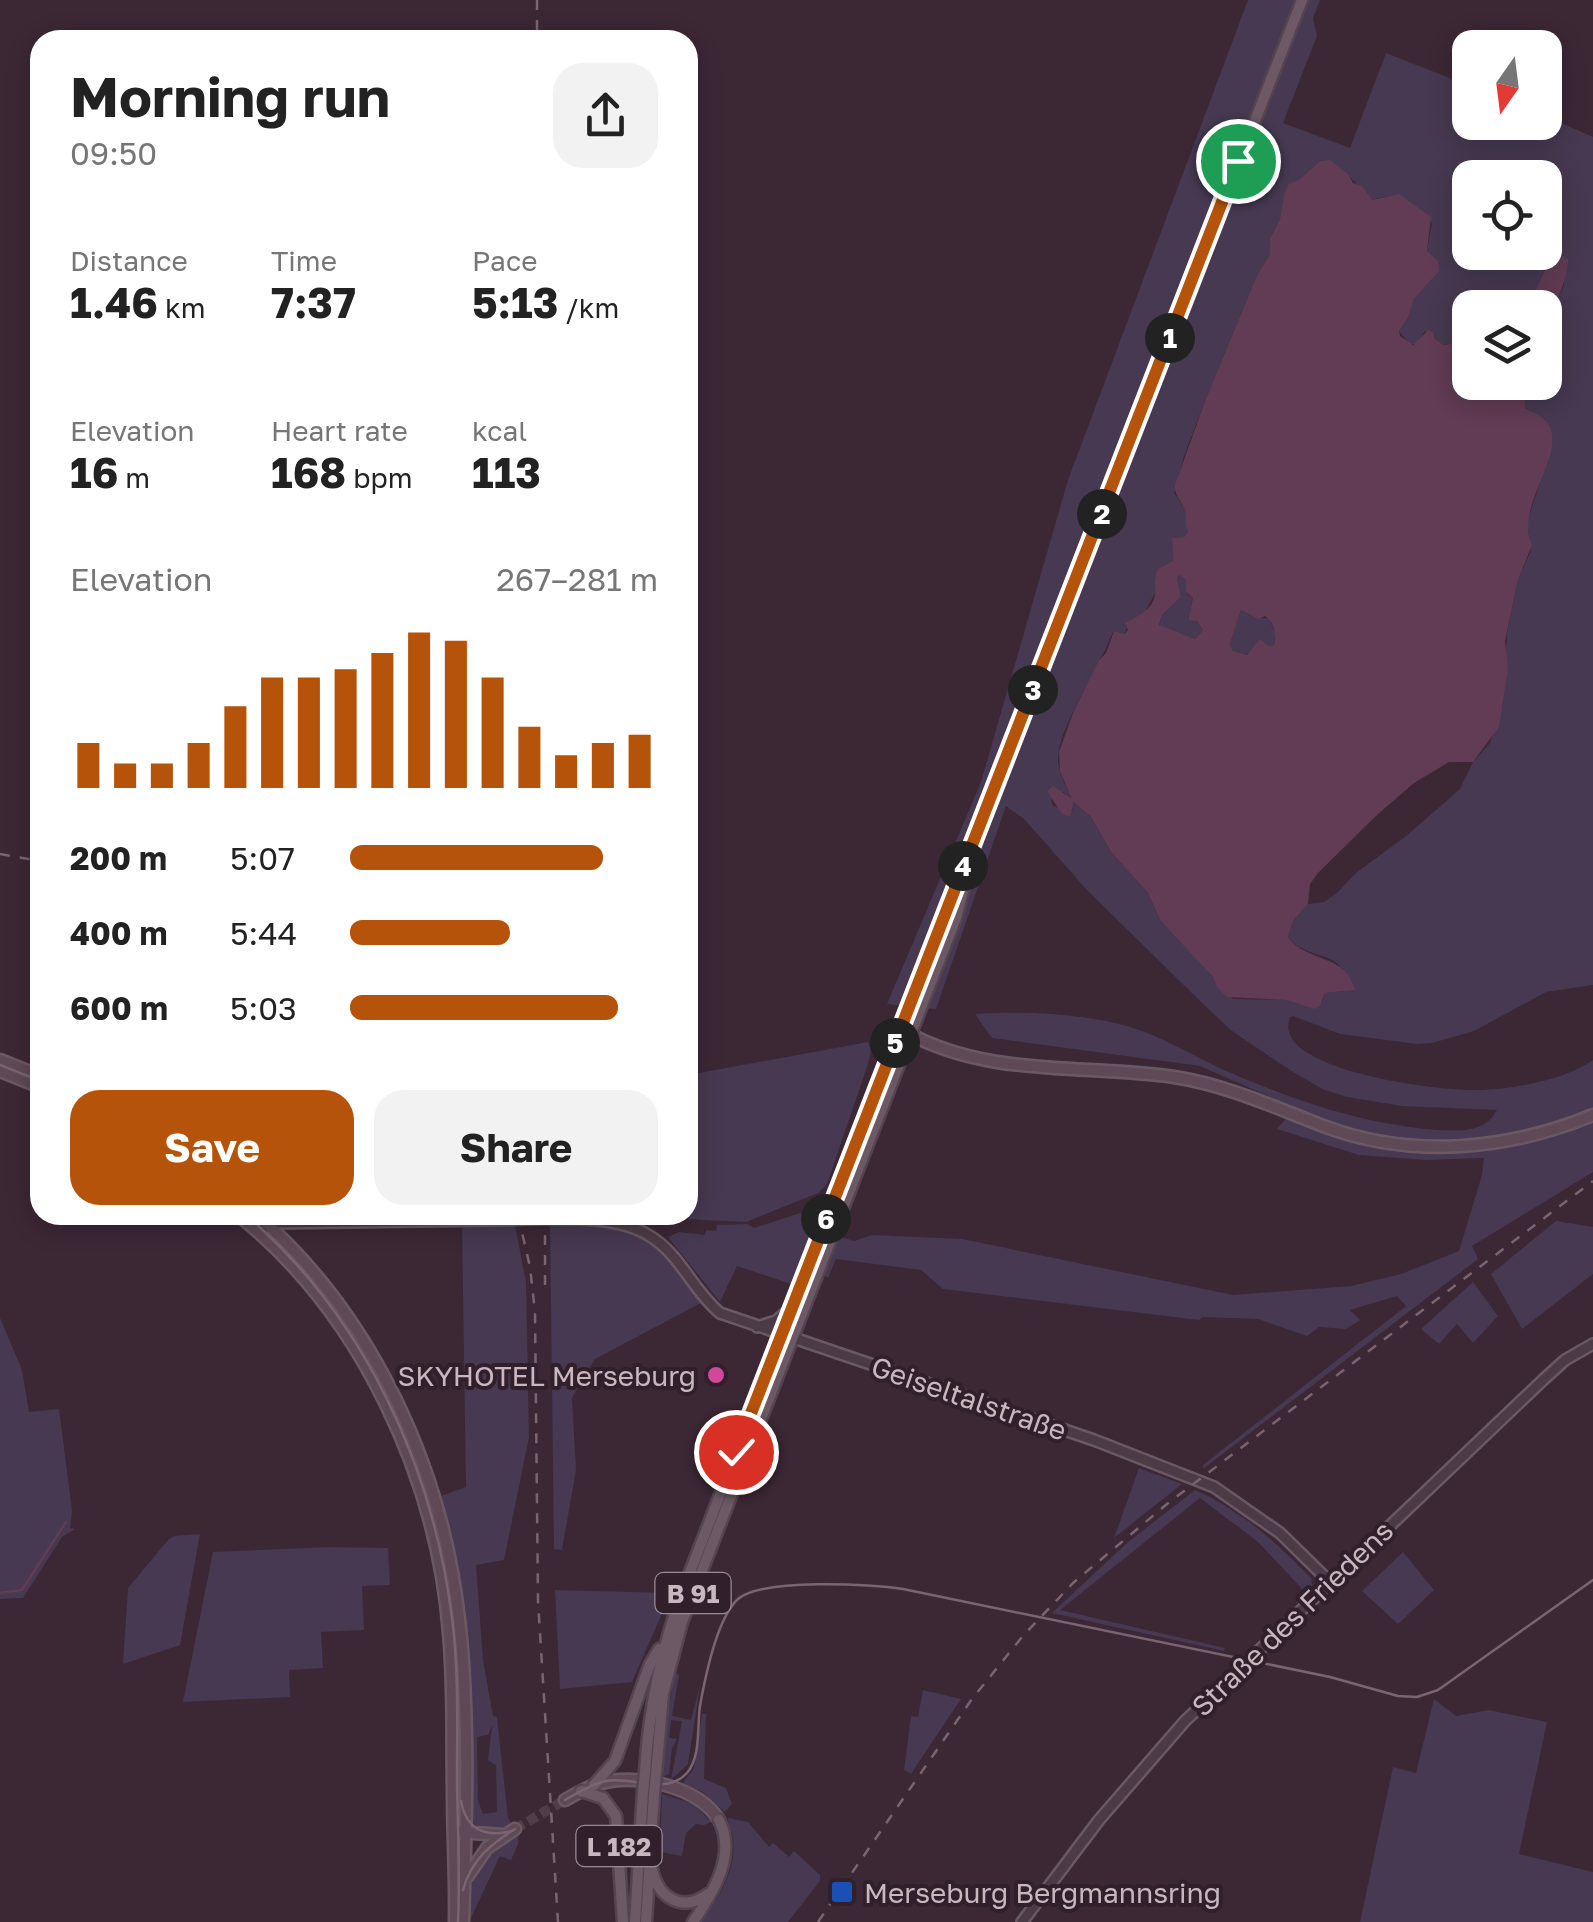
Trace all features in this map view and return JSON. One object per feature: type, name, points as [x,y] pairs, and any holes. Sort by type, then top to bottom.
[{"type":"main road","name":"B 91","points":[[636,1922],[649,1793],[650,1710],[663,1645],[905,1032],[984,814],[1302,0]]},
{"type":"main road","name":"B 91","points":[[650,1773],[663,1694],[682,1622],[786,1337],[792,1306],[905,1032]]},
{"type":"main road","points":[[905,1032],[1002,1064],[1175,1077],[1242,1095],[1347,1134],[1398,1144],[1441,1148],[1516,1140],[1593,1115]]},
{"type":"main road","points":[[0,1060],[30,1072]]},
{"type":"main road","points":[[0,1071],[30,1083]]},
{"type":"main road","points":[[258,1225],[264,1228]]},
{"type":"main road","points":[[262,1225],[342,1309],[380,1369],[434,1496],[462,1660],[458,1832],[464,1864],[458,1919]]},
{"type":"main road","points":[[594,1785],[615,1760],[650,1664],[663,1645]]},
{"type":"main road","name":"L 182","points":[[564,1800],[594,1785],[626,1780],[679,1789],[704,1802],[720,1820],[726,1851],[712,1890],[693,1922]]},
{"type":"main road","name":"L 182","points":[[582,1791],[604,1798],[616,1816],[623,1922]]},
{"type":"main road","name":"B 91","points":[[646,1922],[649,1793]]},
{"type":"main road","points":[[458,1832],[491,1836],[513,1830],[464,1864]]},
{"type":"main road","points":[[650,1857],[658,1888],[671,1900],[698,1901],[712,1890]]},
{"type":"street","name":"Geiseltalstraße","points":[[264,1228],[310,1225]]},
{"type":"street","name":"Geiseltalstraße","points":[[621,1225],[656,1240],[714,1308],[754,1327],[1094,1440],[1214,1487],[1265,1520],[1330,1582]]},
{"type":"street","points":[[754,1327],[776,1322],[792,1306]]},
{"type":"street","name":"Straße des Friedens","points":[[1022,1922],[1099,1820],[1185,1721],[1543,1380],[1565,1360],[1593,1344]]},
{"type":"shaded area","points":[[1248,0],[1320,0],[1313,18],[1317,36],[1283,123],[1350,148],[1386,53],[1452,79],[1452,140],[1562,140],[1562,123],[1593,137],[1593,985],[1546,992],[1474,1031],[1432,1043],[1340,1034],[1293,1016],[1288,1028],[1299,1047],[1319,1059],[1376,1078],[1438,1088],[1482,1090],[1525,1085],[1555,1078],[1593,1060],[1593,1172],[1472,1246],[1478,1259],[1203,1469],[1203,1465],[1406,1306],[1397,1296],[1350,1310],[1360,1320],[1346,1329],[1319,1327],[1307,1336],[1258,1319],[1199,1320],[943,1289],[921,1270],[836,1259],[828,1278],[823,1274],[838,1236],[854,1241],[872,1235],[962,1239],[1233,1295],[1351,1286],[1401,1274],[1459,1251],[1484,1158],[1425,1160],[1359,1155],[1277,1129],[1295,1108],[1200,1066],[992,1038],[975,1014],[1070,1016],[1127,1026],[1302,1101],[1409,1127],[1479,1127],[1497,1110],[1402,1106],[1347,1097],[1322,1089],[1290,1070],[1232,1031],[1087,890],[1024,819],[1006,806],[936,1009],[887,1004],[981,782],[1068,480]],"holes":[[[1452,160],[1562,160],[1562,400],[1526,400],[1525,408],[1545,419],[1549,456],[1527,522],[1531,550],[1518,580],[1507,633],[1503,704],[1490,743],[1473,762],[1460,789],[1357,872],[1337,893],[1324,902],[1308,904],[1293,921],[1288,937],[1304,949],[1337,963],[1354,990],[1325,993],[1315,1008],[1286,1000],[1233,999],[1158,916],[1148,893],[1111,852],[1091,817],[1074,802],[1072,811],[1053,806],[1051,800],[1063,792],[1071,798],[1059,766],[1059,750],[1099,660],[1114,631],[1125,634],[1127,627],[1143,615],[1173,561],[1172,538],[1184,537],[1188,532],[1185,509],[1174,493],[1184,456],[1257,275],[1270,254],[1270,238],[1280,219],[1284,194],[1320,161],[1330,161],[1372,200],[1399,197],[1432,223],[1427,283],[1414,299],[1399,331],[1409,344],[1416,344],[1425,331],[1444,345],[1452,344],[1452,290],[1536,290],[1546,270],[1452,270]]]},
{"type":"shaded area","points":[[1330,160],[1353,183],[1362,186],[1372,200],[1399,194],[1431,217],[1427,251],[1438,261],[1439,271],[1414,299],[1400,336],[1413,345],[1428,330],[1444,345],[1452,344],[1452,400],[1526,400],[1525,408],[1544,419],[1552,433],[1548,463],[1530,513],[1528,530],[1532,545],[1518,580],[1505,641],[1508,669],[1499,727],[1473,762],[1449,762],[1414,783],[1310,884],[1308,904],[1293,921],[1288,937],[1305,951],[1343,970],[1355,990],[1325,993],[1315,1009],[1286,1000],[1227,997],[1160,920],[1148,893],[1111,852],[1091,817],[1074,802],[1070,817],[1062,814],[1047,791],[1053,786],[1071,798],[1060,771],[1059,752],[1073,713],[1114,631],[1125,634],[1125,623],[1151,605],[1158,569],[1173,561],[1172,538],[1184,537],[1188,532],[1175,485],[1205,401],[1257,275],[1270,254],[1270,238],[1280,219],[1284,194],[1289,184],[1320,161]],"holes":[[[1179,575],[1186,580],[1186,592],[1193,598],[1188,620],[1197,621],[1203,630],[1195,639],[1159,625],[1162,615],[1181,597],[1177,578]],[[1241,610],[1258,619],[1268,618],[1274,629],[1274,645],[1260,639],[1247,655],[1233,651],[1230,644]]]},
{"type":"shaded area","points":[[1562,256],[1568,259],[1561,290],[1536,290],[1545,270],[1562,270]]},
{"type":"shaded area","points":[[1179,575],[1186,580],[1187,594],[1193,598],[1188,619],[1197,621],[1203,630],[1195,639],[1159,626],[1162,615],[1181,597]]},
{"type":"shaded area","points":[[1241,610],[1256,618],[1269,618],[1275,633],[1274,645],[1244,655],[1233,651],[1230,644]]},
{"type":"shaded area","points":[[868,1042],[871,1051],[827,1184],[818,1193],[746,1222],[698,1220],[698,1073]]},
{"type":"shaded area","points":[[800,1213],[812,1214],[818,1220],[791,1284],[737,1266],[720,1302],[668,1237],[679,1232],[705,1235],[706,1230],[716,1231],[717,1225],[747,1224],[754,1228]]},
{"type":"shaded area","points":[[1556,1221],[1593,1227],[1593,1274],[1522,1329],[1491,1274]]},
{"type":"shaded area","points":[[515,1225],[526,1282],[529,1437],[504,1560],[476,1565],[483,1660],[493,1716],[497,1717],[512,1825],[495,1831],[479,1827],[470,1819],[465,1653],[438,1497],[466,1487],[462,1226]],"holes":[[[492,1725],[488,1760],[496,1765],[497,1812],[483,1814],[478,1801],[477,1737],[488,1735]]]},
{"type":"shaded area","points":[[550,1225],[610,1226],[639,1234],[664,1251],[701,1303],[595,1359],[572,1398],[576,1470],[562,1550],[554,1549]]},
{"type":"shaded area","points":[[1473,1282],[1498,1316],[1473,1343],[1457,1324],[1439,1344],[1421,1329]]},
{"type":"shaded area","points":[[0,1318],[22,1370],[29,1412],[59,1409],[72,1510],[70,1528],[75,1529],[62,1537],[23,1598],[0,1599]]},
{"type":"shaded area","points":[[1139,1468],[1182,1484],[1114,1538]]},
{"type":"shaded area","points":[[1195,1490],[1258,1528],[1285,1552],[1311,1578],[1312,1586],[1306,1593],[1258,1542],[1200,1498],[1060,1610],[1225,1648],[1224,1651],[1052,1613],[1128,1542]]},
{"type":"shaded area","points":[[200,1534],[180,1645],[123,1664],[128,1588],[168,1540]]},
{"type":"shaded area","points":[[388,1548],[390,1585],[362,1586],[364,1630],[321,1632],[323,1668],[289,1670],[290,1697],[183,1702],[213,1552]]},
{"type":"shaded area","points":[[1403,1552],[1434,1590],[1398,1624],[1362,1591]]},
{"type":"shaded area","points":[[555,1590],[671,1593],[632,1682],[560,1689]]},
{"type":"shaded area","points":[[675,1673],[679,1675],[672,1716],[691,1720],[700,1686],[688,1764],[671,1780],[682,1721],[671,1720],[669,1738],[677,1739],[669,1774],[663,1777]]},
{"type":"shaded area","points":[[923,1690],[961,1699],[911,1774],[904,1770],[911,1716],[918,1717]]},
{"type":"shaded area","points":[[1434,1699],[1456,1716],[1489,1710],[1547,1722],[1519,1854],[1593,1872],[1593,1922],[1360,1922],[1393,1767],[1416,1773]]},
{"type":"shaded area","points":[[702,1714],[706,1714],[704,1779],[726,1788],[732,1804],[725,1812],[703,1792],[683,1783],[694,1768]]},
{"type":"shaded area","points":[[662,1794],[694,1804],[711,1822],[696,1824],[686,1833],[682,1856],[660,1852]]},
{"type":"shaded area","points":[[728,1818],[748,1822],[769,1847],[773,1843],[789,1857],[794,1851],[820,1875],[820,1881],[788,1922],[699,1922],[721,1892],[730,1869],[733,1845]]},
{"type":"shaded area","points":[[518,1835],[511,1860],[500,1856],[469,1922],[465,1922],[469,1893],[484,1860]]},
{"type":"waterway","points":[[0,1593],[22,1590],[66,1522]]},
{"type":"tunnel","points":[[515,1829],[565,1800]]},
{"type":"tram line","points":[[0,1065],[30,1077]]},
{"type":"tram line","points":[[256,1225],[325,1299],[358,1347],[410,1450],[428,1505],[443,1561],[456,1660],[458,1922]]},
{"type":"tram line","points":[[565,1800],[606,1781],[659,1784],[679,1780],[687,1773],[696,1750],[700,1706],[718,1634],[738,1599],[751,1592],[793,1585],[843,1584],[903,1589],[1417,1697],[1438,1690],[1593,1580]]},
{"type":"tram line","points":[[461,1801],[467,1818],[478,1829],[493,1833],[512,1831]]},
{"type":"tram line","points":[[463,1890],[482,1855],[515,1829]]},
{"type":"railway","points":[[537,0],[537,30]]},
{"type":"railway","points":[[0,854],[30,859]]},
{"type":"railway","points":[[818,1922],[972,1699],[1022,1637],[1073,1583],[1167,1504],[1593,1181]]},
{"type":"railway","points":[[520,1225],[535,1312],[538,1601],[558,1922]]},
{"type":"railway","points":[[545,1225],[545,1293]]},
{"type":"place","name":"SKYHOTEL Merseburg","points":[[716,1375]]},
{"type":"place","name":"Merseburg Bergmannsring","points":[[842,1892]]},
{"type":"route","points":[[736,1452],[1238,161]]}]
